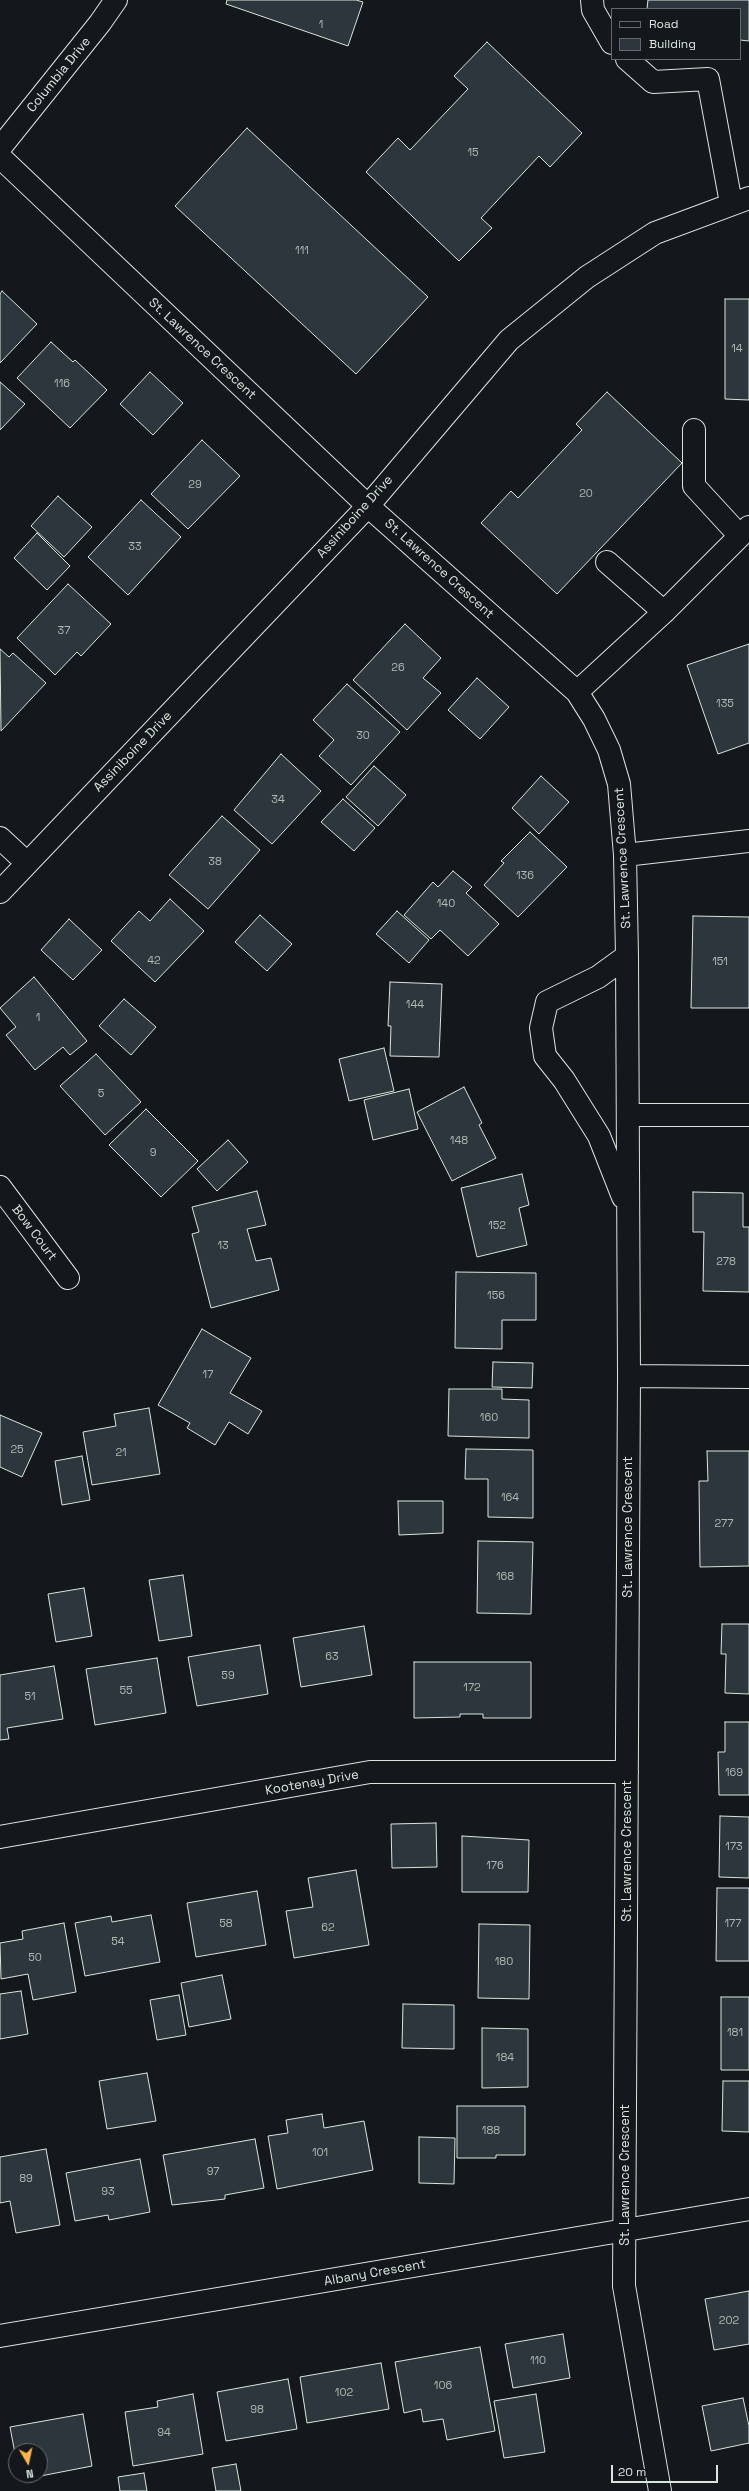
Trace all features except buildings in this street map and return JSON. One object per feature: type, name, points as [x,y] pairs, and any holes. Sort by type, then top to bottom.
[{"type":"street","name":"Columbia Drive","points":[[0,148],[100,23],[116,0]]},
{"type":"street","points":[[592,0],[593,10],[611,41]]},
{"type":"street","points":[[628,60],[653,82],[708,79],[740,200]]},
{"type":"street","name":"St. Lawrence Crescent","points":[[0,157],[368,506],[576,692],[594,719],[606,744],[617,777],[625,855],[628,956],[627,1207],[629,1376],[624,2286],[660,2491]]},
{"type":"street","name":"Assiniboine Drive","points":[[0,892],[368,506],[509,340],[587,277],[655,233],[740,200]]},
{"type":"street","points":[[576,692],[664,612],[744,531],[694,486],[694,430]]},
{"type":"street","points":[[607,562],[664,612]]},
{"type":"street","points":[[0,838],[27,863]]},
{"type":"street","points":[[625,855],[749,841]]},
{"type":"street","name":"St. Lawrence Crescent","points":[[627,1207],[599,1136],[564,1080],[545,1056],[541,1028],[547,1002],[598,976],[628,956]]},
{"type":"street","points":[[628,1115],[749,1115]]},
{"type":"street","name":"Bow Court","points":[[0,1187],[68,1278]]},
{"type":"street","points":[[629,1376],[749,1377]]},
{"type":"street","name":"Kootenay Drive","points":[[0,1838],[370,1772],[627,1772]]},
{"type":"street","name":"Albany Crescent","points":[[0,2336],[749,2209]]}]
